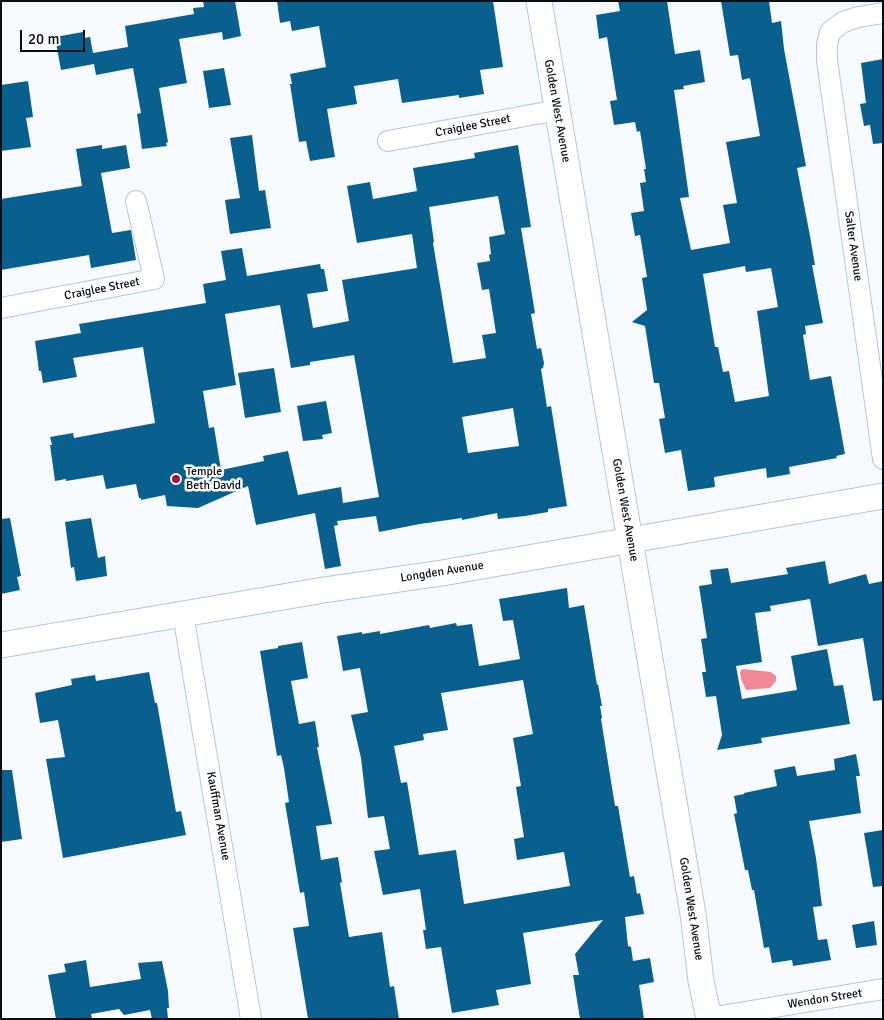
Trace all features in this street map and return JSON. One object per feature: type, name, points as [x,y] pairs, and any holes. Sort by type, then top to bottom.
[{"type":"street","name":"Golden West Avenue","points":[[539,1],[693,914],[701,981],[709,1018]]},
{"type":"street","name":"Salter Avenue","points":[[883,13],[858,17],[843,22],[830,32],[827,45],[827,60],[883,459]]},
{"type":"street","name":"Craiglee Street","points":[[388,142],[558,110]]},
{"type":"street","name":"Craiglee Street","points":[[1,308],[154,279],[136,201]]},
{"type":"street","name":"Longden Avenue","points":[[1,645],[324,590],[442,573],[883,496]]},
{"type":"street","name":"Kauffman Avenue","points":[[183,614],[251,1019]]},
{"type":"street","name":"Wendon Street","points":[[709,1018],[883,989]]},
{"type":"shaded area","points":[[742,669],[771,672],[776,676],[776,681],[770,688],[746,690],[741,679],[740,672]]},
{"type":"building","points":[[203,1],[235,1],[241,36],[223,40],[222,32],[179,39],[187,83],[159,88],[168,142],[166,143],[167,146],[142,149],[137,114],[141,113],[133,68],[96,75],[94,64],[61,70],[55,37],[83,32],[84,38],[90,37],[93,53],[128,47],[125,26],[194,14],[193,8],[204,7]]},
{"type":"building","points":[[277,1],[493,1],[503,67],[480,70],[484,94],[459,98],[459,95],[402,103],[398,79],[354,86],[357,104],[327,109],[335,157],[310,161],[306,141],[299,142],[290,74],[326,67],[319,26],[292,31],[290,21],[280,23]]},
{"type":"building","points":[[618,1],[667,1],[675,54],[700,50],[705,82],[683,86],[684,89],[674,90],[689,197],[680,198],[691,250],[730,243],[723,205],[737,203],[726,142],[760,136],[750,78],[742,80],[738,55],[730,56],[721,1],[769,1],[772,23],[781,21],[784,49],[806,166],[797,168],[815,265],[812,265],[823,323],[805,326],[806,334],[803,335],[810,380],[831,376],[845,454],[836,456],[837,458],[789,467],[790,474],[767,478],[766,468],[714,477],[715,487],[688,491],[681,450],[665,453],[659,419],[665,418],[659,383],[654,383],[645,326],[632,322],[647,310],[642,278],[647,277],[640,235],[635,236],[631,213],[644,211],[640,183],[646,182],[644,169],[646,169],[640,131],[637,132],[635,122],[614,125],[610,101],[617,100],[607,37],[599,39],[596,15],[620,11]],"holes":[[[745,266],[746,272],[771,268],[778,307],[757,311],[769,396],[735,402],[729,371],[723,372],[718,347],[715,347],[703,274]]]},
{"type":"building","points":[[883,59],[883,143],[873,144],[870,125],[864,126],[860,104],[866,103],[861,63]]},
{"type":"building","points":[[224,68],[231,105],[209,108],[203,71]]},
{"type":"building","points":[[28,81],[33,117],[26,118],[31,147],[1,151],[1,85]]},
{"type":"building","points":[[252,135],[259,191],[265,190],[271,228],[230,234],[225,200],[240,198],[230,138]]},
{"type":"building","points":[[102,145],[102,149],[126,145],[130,168],[101,173],[112,233],[131,230],[136,260],[91,268],[89,255],[1,270],[1,199],[82,186],[76,149]]},
{"type":"building","points":[[518,145],[531,227],[521,228],[535,313],[531,314],[537,349],[541,348],[544,363],[541,369],[547,407],[551,406],[567,506],[525,516],[498,519],[497,513],[379,532],[376,516],[337,521],[338,525],[334,526],[341,566],[325,569],[315,513],[256,525],[248,486],[198,508],[167,506],[165,495],[141,500],[136,484],[106,489],[103,475],[55,481],[50,437],[73,433],[74,438],[155,423],[143,347],[73,358],[77,377],[43,383],[41,371],[39,371],[35,341],[81,333],[79,324],[206,303],[203,284],[226,280],[221,251],[242,248],[247,276],[320,264],[321,269],[324,269],[328,291],[307,294],[313,328],[349,321],[342,280],[417,268],[412,234],[357,243],[347,186],[370,182],[373,199],[417,191],[413,168],[475,158],[474,153]],"holes":[[[498,196],[505,234],[489,237],[490,261],[477,263],[482,290],[489,289],[496,333],[482,335],[486,358],[453,363],[433,243],[429,207]],[[280,305],[291,368],[310,365],[310,362],[354,355],[379,497],[343,503],[341,487],[298,495],[288,451],[263,456],[264,461],[221,470],[214,427],[209,428],[203,391],[236,385],[225,314]],[[513,408],[519,446],[468,453],[462,417]]]},
{"type":"building","points":[[274,368],[281,412],[245,418],[238,373]]},
{"type":"building","points":[[326,401],[332,433],[322,435],[323,439],[303,441],[297,406]]},
{"type":"building","points":[[10,518],[21,576],[17,577],[20,590],[1,594],[1,519]]},
{"type":"building","points":[[91,518],[98,558],[105,556],[107,576],[76,581],[74,567],[71,568],[65,522]]},
{"type":"building","points":[[825,561],[829,584],[866,574],[869,584],[883,581],[883,700],[873,701],[863,638],[818,646],[810,599],[770,606],[771,611],[755,613],[762,662],[736,666],[742,699],[797,690],[791,656],[827,649],[834,686],[843,685],[850,724],[761,738],[762,743],[717,750],[722,735],[716,696],[706,697],[702,672],[706,672],[701,639],[707,638],[699,586],[712,584],[710,570],[728,568],[731,583],[788,574],[786,568]]},
{"type":"building","points":[[567,588],[569,608],[584,605],[602,706],[600,706],[601,719],[615,806],[618,806],[630,877],[634,876],[637,894],[640,893],[644,914],[625,917],[628,946],[631,947],[633,961],[650,958],[654,982],[639,985],[644,1019],[580,1019],[573,975],[579,975],[575,954],[603,920],[523,933],[531,984],[496,990],[499,1005],[452,1013],[441,947],[426,949],[423,930],[426,930],[420,889],[383,895],[374,851],[390,849],[384,816],[368,818],[361,758],[351,715],[368,712],[360,668],[343,671],[337,636],[380,631],[380,634],[429,625],[430,628],[456,623],[457,626],[472,624],[479,666],[520,659],[513,620],[503,621],[499,599]],"holes":[[[523,680],[533,734],[513,738],[521,786],[516,787],[524,837],[514,839],[517,860],[564,852],[570,886],[464,904],[456,850],[419,855],[407,782],[401,783],[394,746],[424,740],[423,734],[448,730],[441,693]]]},
{"type":"building","points":[[302,642],[308,678],[291,681],[299,724],[315,721],[319,747],[317,747],[332,824],[316,826],[321,860],[338,857],[342,882],[340,883],[349,937],[382,932],[390,987],[394,986],[399,1019],[308,1019],[293,928],[309,926],[304,892],[300,893],[285,803],[289,802],[284,768],[281,755],[277,756],[260,651]]},
{"type":"building","points":[[149,672],[155,703],[157,703],[176,812],[181,811],[186,835],[63,858],[46,759],[65,757],[58,720],[40,723],[35,693],[72,685],[71,679],[95,675],[96,681]]},
{"type":"building","points":[[856,754],[860,776],[856,776],[861,813],[809,821],[822,906],[813,907],[818,940],[827,939],[831,960],[793,966],[792,960],[772,963],[769,947],[764,948],[754,890],[752,890],[748,870],[745,870],[734,814],[737,813],[734,796],[777,786],[774,770],[795,766],[797,776],[835,770],[834,759]]},
{"type":"building","points":[[1,770],[12,770],[22,839],[1,842]]},
{"type":"building","points":[[883,830],[883,886],[873,887],[864,833]]},
{"type":"building","points":[[874,921],[877,945],[856,948],[852,925]]},
{"type":"building","points":[[86,960],[90,987],[141,979],[138,963],[162,961],[168,991],[168,1019],[152,1019],[150,1010],[124,1015],[119,1009],[91,1014],[92,1019],[56,1019],[48,975],[66,972],[64,964]]},
{"type":"place","name":"Temple Beth David","points":[[176,479]]}]
